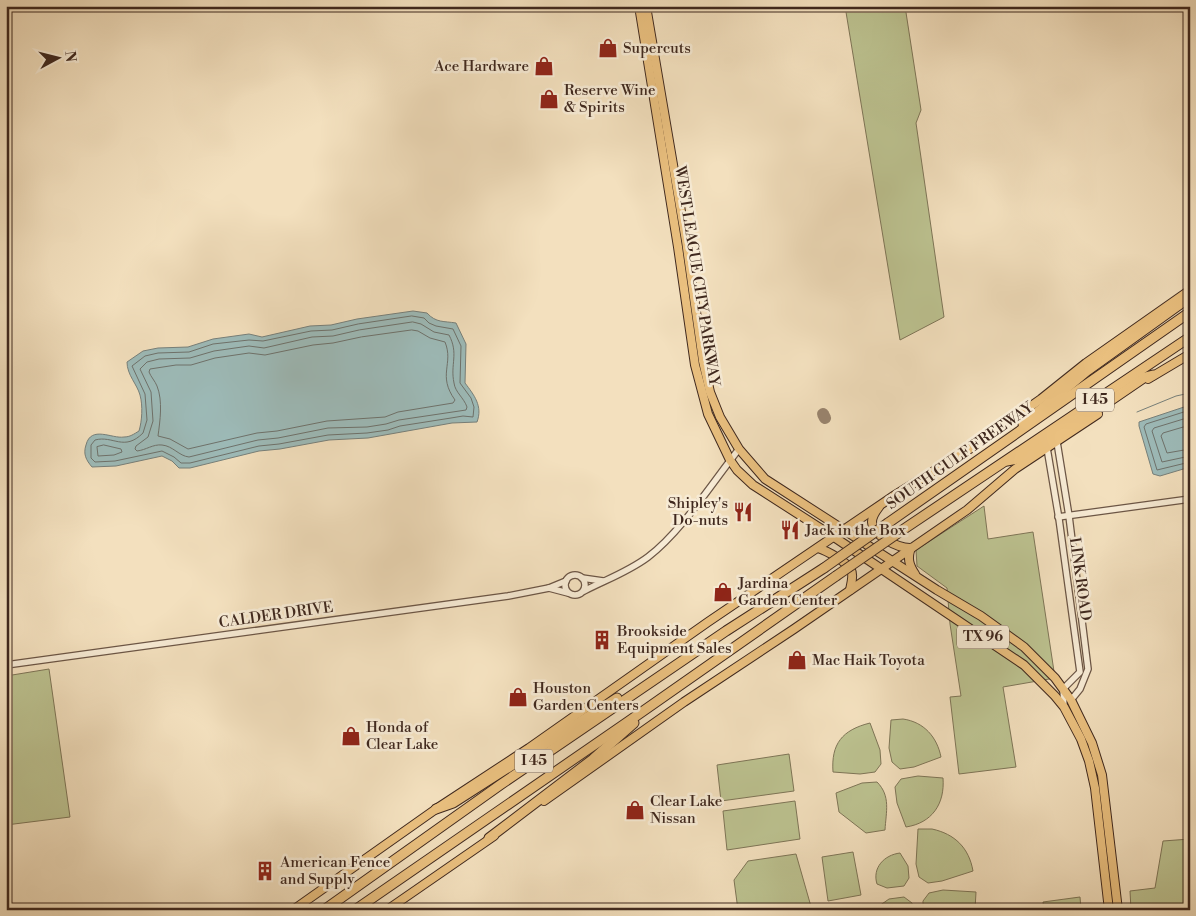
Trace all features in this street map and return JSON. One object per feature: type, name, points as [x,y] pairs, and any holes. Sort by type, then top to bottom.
[{"type":"highway","points":[[1007,440],[1026,420],[1087,371],[1190,297]]},
{"type":"highway","name":"SOUTH GULF FREEWAY","points":[[324,910],[457,814],[749,616],[824,568],[1190,312]]},
{"type":"highway","name":"SOUTH GULF FREEWAY","points":[[355,910],[901,531],[1190,336]]},
{"type":"highway","points":[[1000,463],[1018,459],[1146,377],[1153,375]]},
{"type":"highway","points":[[436,808],[453,802],[711,636],[749,616]]},
{"type":"highway","points":[[489,838],[593,759],[634,723],[695,682],[709,665]]},
{"type":"main road","name":"WEST LEAGUE CITY PARKWAY","points":[[644,7],[652,92],[669,166],[703,361],[710,392],[720,417],[739,449],[765,479],[981,616],[1024,647],[1055,678],[1071,700],[1092,743],[1102,774],[1118,910]]},
{"type":"main road","name":"WEST LEAGUE CITY PARKWAY","points":[[644,7],[661,92],[669,166],[699,385],[708,414],[730,460],[737,470],[753,485],[834,537],[1024,665],[1055,696],[1064,707],[1081,739],[1089,761],[1095,788],[1109,910]]},
{"type":"main road","points":[[652,92],[661,92]]},
{"type":"main road","points":[[293,910],[436,808],[529,748],[708,622],[880,505],[976,445],[1041,399],[1086,363],[1190,290]]},
{"type":"main road","points":[[387,910],[642,734],[684,702],[968,510],[1016,470],[1047,448],[1153,375],[1190,354]]},
{"type":"main road","points":[[880,505],[872,521],[873,526],[880,535],[900,548],[911,548]]},
{"type":"main road","points":[[818,548],[833,554],[851,570],[850,590]]},
{"type":"main road","points":[[911,548],[908,559],[910,567],[918,577]]},
{"type":"street","name":"LINK ROAD","points":[[1057,442],[1088,669],[1082,684],[1071,700]]},
{"type":"street","name":"LINK ROAD","points":[[1047,448],[1080,672],[1063,689]]},
{"type":"street","points":[[604,581],[573,575],[566,581],[565,587],[569,593],[578,595],[637,564],[656,550],[674,532],[739,449]]},
{"type":"street","points":[[1058,517],[1190,499]]},
{"type":"street","points":[[582,578],[585,584],[584,591]]},
{"type":"street","name":"CALDER DRIVE","points":[[6,665],[508,596],[549,588],[566,581]]},
{"type":"street","name":"CALDER DRIVE","points":[[549,588],[569,593]]},
{"type":"street","points":[[1063,689],[1064,707]]},
{"type":"green space","points":[[845,6],[905,6],[921,110],[916,123],[944,317],[900,340]]},
{"type":"green space","points":[[984,506],[988,539],[1033,532],[1055,678],[1003,687],[1016,767],[959,774],[950,697],[961,696],[950,624],[947,588],[917,566],[916,550]]},
{"type":"green space","points":[[49,669],[70,817],[6,825],[6,676]]},
{"type":"green space","points":[[903,719],[917,723],[933,737],[941,757],[914,767],[900,769],[892,762],[889,748],[891,720]]},
{"type":"green space","points":[[870,723],[880,750],[881,764],[875,772],[860,774],[833,772],[834,754],[840,740],[852,730]]},
{"type":"green space","points":[[789,754],[794,791],[721,801],[717,765]]},
{"type":"green space","points":[[918,776],[943,778],[942,796],[930,817],[915,825],[906,827],[897,803],[895,787],[901,779]]},
{"type":"green space","points":[[877,782],[886,799],[885,830],[866,833],[839,812],[836,793],[862,783]]},
{"type":"green space","points":[[795,801],[800,839],[727,850],[723,811]]},
{"type":"green space","points":[[918,829],[932,829],[948,834],[960,843],[968,855],[973,871],[942,881],[928,883],[919,877],[916,864]]},
{"type":"green space","points":[[1190,839],[1190,910],[1131,910],[1130,891],[1155,888],[1163,841]]},
{"type":"green space","points":[[853,852],[861,895],[828,901],[822,857]]},
{"type":"green space","points":[[900,853],[908,866],[909,878],[904,886],[887,888],[877,884],[876,873],[881,863],[889,856]]},
{"type":"green space","points":[[796,854],[812,910],[738,910],[734,880],[748,861]]},
{"type":"green space","points":[[943,890],[976,892],[975,910],[923,910],[923,901],[929,893]]},
{"type":"green space","points":[[904,897],[912,903],[913,910],[879,910],[879,906],[889,899]]},
{"type":"green space","points":[[1080,897],[1081,910],[1044,910],[1043,902]]},
{"type":"water","points":[[413,311],[427,313],[440,321],[456,323],[466,344],[465,383],[478,406],[479,416],[477,422],[452,423],[368,438],[329,440],[259,451],[190,468],[179,468],[172,461],[162,456],[116,466],[92,467],[87,459],[85,448],[92,436],[102,434],[126,437],[139,431],[142,413],[141,399],[127,367],[127,362],[143,351],[158,348],[188,347],[213,339],[249,334],[262,337],[310,326],[331,325],[357,319]]},
{"type":"water","points":[[1190,405],[1190,467],[1160,476],[1153,474],[1139,422]]},
{"type":"waterway","points":[[1137,412],[1176,396],[1190,393]]},
{"type":"taxiway","points":[[823,414],[825,418]]},
{"type":"place","name":"Supercuts","points":[[608,48]]},
{"type":"place","name":"Ace Hardware","points":[[544,66]]},
{"type":"place","name":"Reserve Wine & Spirits","points":[[549,99]]},
{"type":"place","name":"Shipley's Do-nuts","points":[[743,512]]},
{"type":"place","name":"Jack in the Box","points":[[790,530]]},
{"type":"place","name":"Jardina Garden Center","points":[[723,592]]},
{"type":"place","name":"Brookside Equipment Sales","points":[[602,640]]},
{"type":"place","name":"Mac Haik Toyota","points":[[797,660]]},
{"type":"place","name":"Houston Garden Centers","points":[[518,697]]},
{"type":"place","name":"Honda of Clear Lake","points":[[351,736]]},
{"type":"place","name":"Clear Lake Nissan","points":[[635,810]]},
{"type":"place","name":"American Fence and Supply","points":[[265,871]]}]
